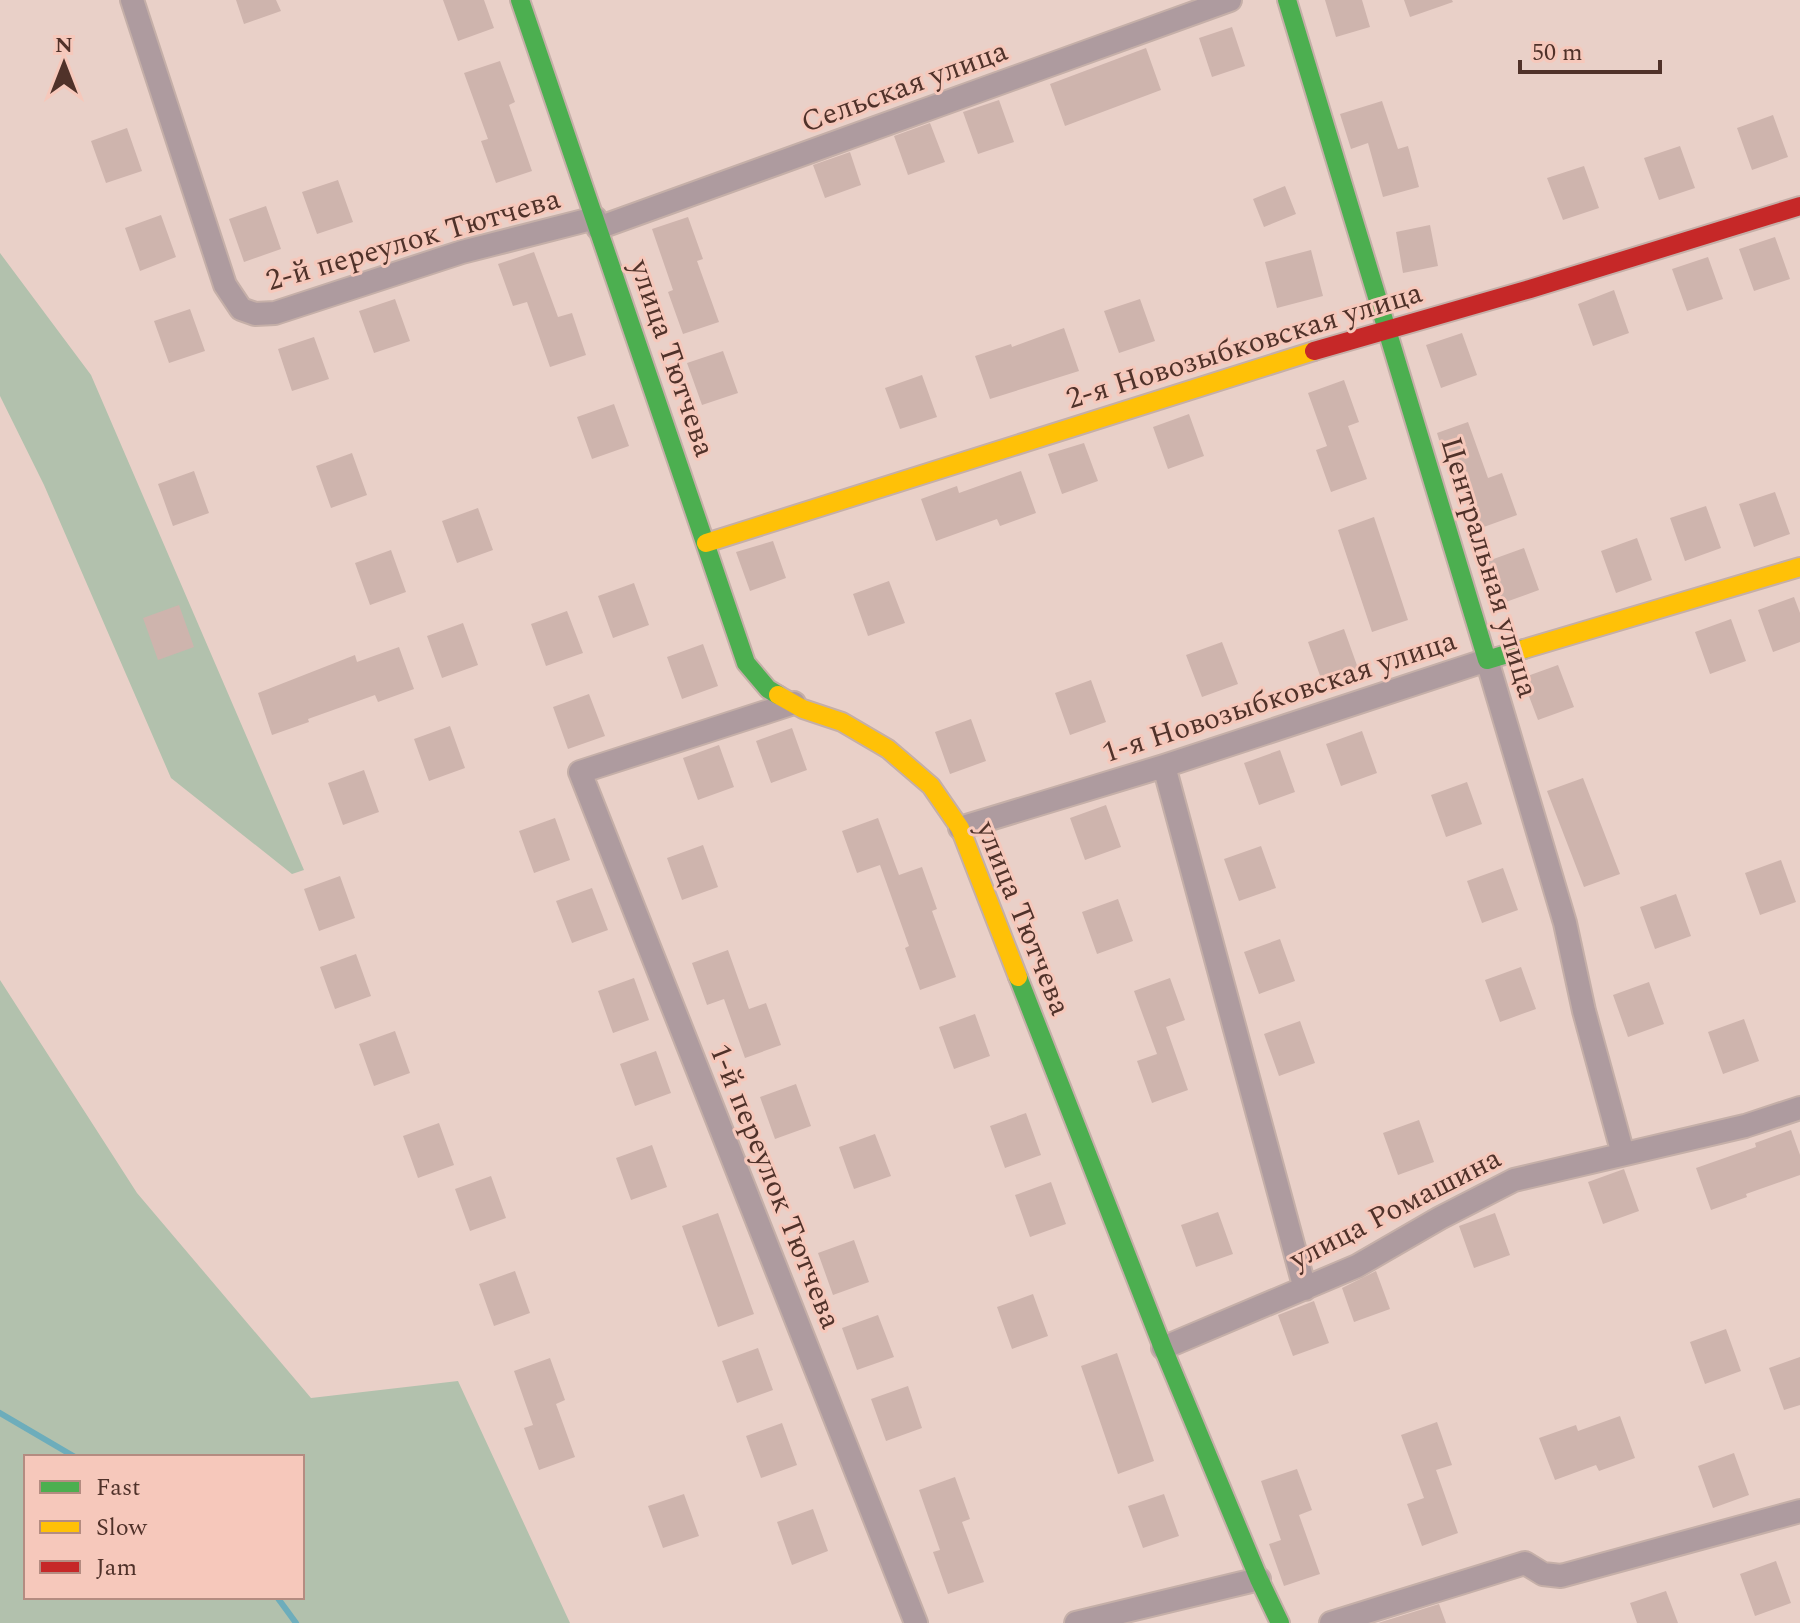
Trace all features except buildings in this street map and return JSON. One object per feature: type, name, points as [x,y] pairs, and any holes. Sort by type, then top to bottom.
[{"type":"street","name":"2-й переулок Тютчева","points":[[132,0],[225,285],[241,309],[255,314],[275,313],[462,252],[596,223]]},
{"type":"street","name":"улица Тютчева","points":[[520,0],[746,663],[768,689],[842,722],[888,749],[931,786],[960,828],[1163,1348],[1280,1623]]},
{"type":"street","name":"Сельская улица","points":[[596,223],[1230,0]]},
{"type":"street","name":"Центральная улица","points":[[1287,0],[1565,923],[1584,1011],[1623,1154]]},
{"type":"street","name":"2-я Новозыбковская улица","points":[[706,543],[1388,328],[1530,289],[1800,206]]},
{"type":"street","name":"1-я Новозыбковская улица","points":[[960,828],[1164,766],[1487,660],[1800,567]]},
{"type":"street","name":"1-й переулок Тютчева","points":[[794,703],[580,772],[916,1623]]},
{"type":"street","points":[[1164,766],[1305,1289]]},
{"type":"street","name":"улица Ромашина","points":[[1163,1348],[1357,1266],[1514,1180],[1745,1126],[1800,1108]]},
{"type":"street","points":[[1331,1623],[1525,1563],[1543,1574],[1561,1576],[1800,1511]]},
{"type":"street","points":[[1076,1623],[1259,1579]]},
{"type":"green space","points":[[0,253],[91,375],[304,870],[292,874],[171,778],[44,485],[0,396]]},
{"type":"green space","points":[[0,980],[137,1193],[311,1398],[458,1381],[570,1623],[0,1623]]},
{"type":"waterway","points":[[0,1413],[72,1455]]},
{"type":"waterway","points":[[278,1599],[296,1623]]},
{"type":"traffic: fast","points":[[520,0],[746,663],[768,689],[778,695]]},
{"type":"traffic: fast","points":[[1287,0],[1487,660],[1524,649]]},
{"type":"traffic: fast","points":[[1018,977],[1163,1348],[1280,1623]]},
{"type":"traffic: slow","points":[[706,543],[1314,351]]},
{"type":"traffic: slow","points":[[1524,649],[1800,567]]},
{"type":"traffic: slow","points":[[778,695],[803,709],[842,722],[888,749],[931,786],[960,828],[1018,977]]},
{"type":"traffic: jam","points":[[1314,351],[1800,206]]}]
